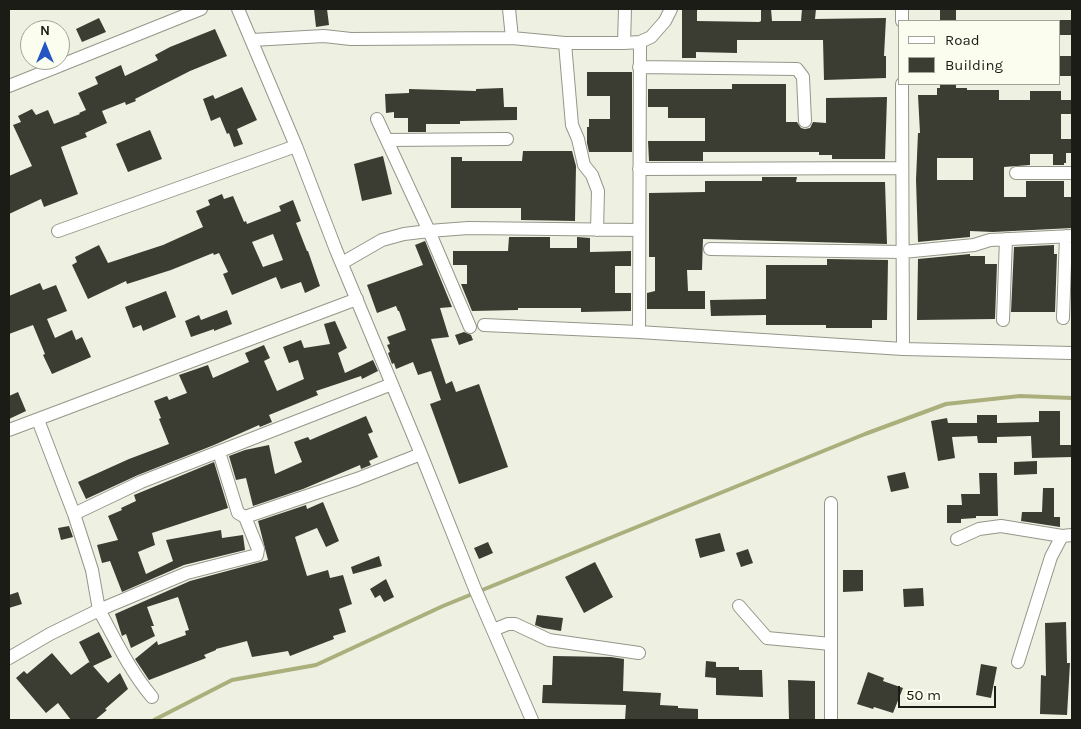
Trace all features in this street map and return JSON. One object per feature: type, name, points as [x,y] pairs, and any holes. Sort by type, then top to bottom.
[{"type":"street","points":[[9,86],[201,9]]},
{"type":"street","points":[[238,9],[296,146],[342,263],[493,630],[532,720]]},
{"type":"street","points":[[509,9],[512,38]]},
{"type":"street","points":[[624,43],[625,9]]},
{"type":"street","points":[[252,40],[324,36],[351,39],[512,38],[565,42],[640,42],[651,37],[661,28],[671,9]]},
{"type":"street","points":[[565,42],[572,125],[578,139],[584,165],[592,175],[598,191],[597,230]]},
{"type":"street","points":[[639,332],[640,42]]},
{"type":"street","points":[[640,67],[797,69],[803,77],[805,121]]},
{"type":"street","points":[[902,85],[903,349]]},
{"type":"street","points":[[377,119],[429,231],[470,327]]},
{"type":"street","points":[[387,140],[507,139]]},
{"type":"street","points":[[58,231],[296,146]]},
{"type":"street","points":[[640,169],[902,168]]},
{"type":"street","points":[[1016,173],[1072,173]]},
{"type":"street","points":[[342,263],[382,240],[404,234],[429,231],[468,228],[639,230]]},
{"type":"street","points":[[710,250],[902,252],[974,245],[990,240],[1069,236],[1063,318]]},
{"type":"street","points":[[1003,320],[1006,239]]},
{"type":"street","points":[[9,430],[357,299]]},
{"type":"street","points":[[484,325],[639,332],[903,349],[1072,353]]},
{"type":"street","points":[[74,514],[141,482],[392,384]]},
{"type":"street","points":[[38,420],[74,514],[92,570],[99,610],[119,647],[152,697]]},
{"type":"street","points":[[219,452],[238,513],[245,516],[357,479],[421,454]]},
{"type":"street","points":[[830,504],[832,720]]},
{"type":"street","points":[[9,658],[50,634],[99,610],[187,573],[257,555],[258,549],[245,516]]},
{"type":"street","points":[[957,540],[979,529],[1001,526],[1067,536],[1051,557],[1018,662]]},
{"type":"street","points":[[738,606],[767,638],[831,644]]},
{"type":"street","points":[[493,630],[508,624],[516,624],[549,640],[639,652]]},
{"type":"building","points":[[314,9],[327,9],[329,25],[316,27]]},
{"type":"building","points":[[682,9],[697,9],[697,21],[759,22],[761,21],[761,9],[771,9],[772,21],[801,21],[802,9],[816,9],[815,19],[886,18],[884,56],[886,56],[886,78],[824,80],[823,40],[737,40],[737,53],[696,52],[696,58],[682,58]]},
{"type":"building","points":[[940,9],[956,9],[956,20],[940,20]]},
{"type":"building","points":[[99,18],[106,32],[82,42],[76,29]]},
{"type":"building","points":[[1061,20],[1072,20],[1072,35],[1061,35]]},
{"type":"building","points":[[215,29],[227,56],[190,71],[135,99],[136,101],[126,105],[125,102],[102,111],[107,123],[85,133],[87,137],[61,147],[78,194],[44,207],[41,199],[9,214],[9,176],[32,166],[13,125],[21,122],[18,116],[32,109],[36,115],[48,110],[54,124],[80,114],[86,110],[78,93],[98,84],[95,77],[121,65],[125,76],[158,60],[155,55],[170,47]]},
{"type":"building","points":[[1061,56],[1072,56],[1072,76],[1061,76]]},
{"type":"building","points":[[587,72],[632,72],[632,152],[589,152],[587,127],[589,127],[589,119],[610,119],[610,96],[587,96]]},
{"type":"building","points":[[732,84],[786,84],[786,122],[797,122],[801,128],[805,129],[810,128],[813,122],[826,123],[826,98],[887,97],[885,159],[832,159],[832,155],[819,155],[819,152],[703,152],[703,161],[649,161],[648,141],[705,141],[705,118],[668,118],[668,107],[648,107],[648,89],[732,89]]},
{"type":"building","points":[[940,85],[956,85],[956,88],[967,88],[967,90],[999,90],[999,100],[1030,100],[1030,91],[1061,91],[1061,100],[1072,100],[1072,114],[1061,114],[1061,139],[1072,139],[1072,153],[1066,153],[1066,163],[1064,165],[1053,165],[1053,154],[1030,154],[1030,165],[1004,167],[1004,197],[1026,197],[1026,181],[1064,181],[1064,197],[1072,197],[1072,228],[993,232],[970,231],[970,237],[918,242],[916,180],[918,133],[920,133],[918,95],[937,95],[937,88],[940,88]],"holes":[[[937,158],[973,158],[973,180],[937,180]]]},
{"type":"building","points":[[242,87],[257,120],[237,129],[243,144],[234,147],[220,117],[211,121],[203,99],[213,95],[215,99]]},
{"type":"building","points":[[503,88],[504,107],[517,107],[517,120],[460,121],[460,124],[426,124],[426,132],[408,132],[408,118],[394,118],[394,112],[386,113],[385,94],[409,93],[409,89],[476,91],[476,89]]},
{"type":"building","points":[[150,130],[162,159],[128,172],[116,144]]},
{"type":"building","points":[[523,151],[572,151],[576,166],[575,221],[521,220],[521,208],[451,208],[451,157],[462,157],[462,161],[522,161]]},
{"type":"building","points":[[383,156],[392,194],[362,201],[354,164]]},
{"type":"building","points":[[762,177],[797,177],[796,182],[885,182],[887,244],[703,239],[702,270],[687,270],[688,291],[705,291],[705,309],[647,309],[647,293],[655,291],[655,257],[649,257],[649,193],[705,192],[705,181],[762,181]]},
{"type":"building","points":[[222,194],[224,199],[233,196],[244,222],[246,221],[247,224],[281,211],[279,206],[293,200],[301,221],[296,223],[320,286],[305,293],[301,282],[281,289],[276,277],[232,295],[223,274],[228,272],[219,253],[214,255],[213,253],[171,270],[127,284],[126,281],[88,299],[72,265],[77,262],[75,257],[99,245],[108,263],[163,245],[203,227],[196,211],[210,205],[208,200]],"holes":[[[273,234],[283,260],[263,267],[252,242]]]},
{"type":"building","points":[[509,237],[550,237],[550,248],[577,248],[577,237],[590,238],[590,252],[631,251],[631,266],[615,266],[615,293],[631,293],[631,311],[581,312],[581,308],[518,308],[518,310],[472,311],[461,284],[467,284],[467,265],[453,265],[453,251],[508,251]]},
{"type":"building","points":[[425,241],[452,307],[440,308],[449,337],[431,339],[446,384],[452,381],[456,392],[479,384],[508,467],[459,484],[430,404],[441,400],[431,371],[418,375],[413,362],[396,369],[394,363],[392,364],[388,353],[390,352],[387,345],[390,344],[387,337],[406,330],[396,306],[377,313],[367,285],[423,265],[415,245]]},
{"type":"building","points":[[1054,245],[1054,254],[1057,254],[1055,312],[1011,312],[1014,247]]},
{"type":"building","points":[[970,254],[970,256],[985,256],[985,264],[997,264],[995,319],[917,320],[918,259]]},
{"type":"building","points":[[827,259],[888,260],[887,320],[872,320],[872,328],[826,328],[826,325],[766,325],[766,315],[711,316],[710,300],[766,299],[766,265],[827,265]]},
{"type":"building","points":[[40,283],[43,290],[56,285],[67,311],[47,319],[55,338],[72,330],[76,340],[82,337],[91,357],[52,374],[43,355],[45,354],[33,325],[9,334],[9,296]]},
{"type":"building","points":[[166,291],[176,317],[143,331],[141,325],[133,328],[125,307]]},
{"type":"building","points":[[227,310],[232,324],[191,337],[185,321],[199,315],[201,320]]},
{"type":"building","points":[[335,321],[347,348],[338,353],[345,373],[373,360],[378,371],[362,379],[361,376],[316,391],[318,395],[269,415],[272,422],[260,427],[259,425],[138,475],[86,499],[78,482],[129,459],[169,444],[154,401],[167,396],[169,400],[187,393],[179,375],[208,365],[213,378],[249,362],[245,353],[264,345],[270,358],[264,361],[277,391],[304,379],[298,360],[289,363],[283,347],[301,340],[304,348],[330,344],[324,324]]},
{"type":"building","points":[[464,332],[471,335],[473,340],[459,345],[455,335]]},
{"type":"building","points":[[18,392],[26,411],[9,419],[9,396]]},
{"type":"building","points":[[1039,411],[1060,411],[1060,445],[1072,445],[1072,457],[1032,458],[1031,436],[997,437],[997,443],[978,443],[977,436],[952,437],[955,458],[938,461],[931,421],[947,418],[948,423],[977,423],[977,415],[997,415],[997,423],[1039,422]]},
{"type":"building","points":[[366,416],[373,432],[368,434],[378,457],[369,461],[371,465],[361,469],[360,465],[303,489],[253,506],[246,478],[236,480],[229,456],[245,450],[269,445],[275,474],[302,462],[294,442],[308,437],[310,440]]},
{"type":"building","points":[[1037,461],[1037,474],[1014,475],[1014,462]]},
{"type":"building","points":[[214,462],[228,508],[152,533],[155,545],[138,552],[146,574],[173,561],[166,540],[221,530],[222,538],[243,535],[245,550],[184,565],[122,592],[110,561],[102,563],[97,545],[118,540],[108,516],[136,501],[134,495]]},
{"type":"building","points":[[905,472],[909,488],[891,492],[887,476]]},
{"type":"building","points":[[979,473],[997,473],[998,516],[976,516],[976,518],[961,519],[961,523],[947,523],[947,505],[962,505],[961,494],[980,494]]},
{"type":"building","points":[[1043,488],[1054,488],[1054,517],[1060,517],[1060,527],[1021,521],[1022,512],[1042,512]]},
{"type":"building","points":[[323,502],[339,541],[326,547],[317,528],[295,537],[307,576],[328,570],[330,578],[343,575],[352,604],[339,609],[346,632],[333,636],[334,639],[290,656],[288,651],[252,657],[247,641],[216,649],[204,655],[206,658],[149,680],[135,659],[157,641],[158,645],[186,635],[185,631],[189,630],[178,597],[147,607],[154,626],[151,626],[155,636],[131,648],[126,634],[122,636],[115,614],[190,581],[268,560],[258,521],[306,505],[307,509]]},
{"type":"building","points":[[69,526],[73,537],[61,540],[58,528]]},
{"type":"building","points":[[720,533],[725,551],[700,558],[695,539]]},
{"type":"building","points":[[488,542],[493,553],[479,559],[474,548]]},
{"type":"building","points":[[748,549],[753,563],[741,567],[736,553]]},
{"type":"building","points":[[379,556],[382,566],[353,574],[351,567]]},
{"type":"building","points":[[595,562],[613,597],[584,613],[565,577]]},
{"type":"building","points":[[843,570],[863,570],[863,591],[843,592]]},
{"type":"building","points":[[386,579],[394,597],[384,602],[380,595],[375,598],[370,589]]},
{"type":"building","points":[[923,588],[924,606],[904,607],[903,589]]},
{"type":"building","points":[[18,592],[22,604],[9,608],[9,595]]},
{"type":"building","points":[[537,615],[563,618],[561,631],[535,625]]},
{"type":"building","points":[[1066,622],[1067,663],[1070,663],[1067,715],[1040,714],[1041,675],[1046,676],[1045,623]]},
{"type":"building","points":[[99,632],[112,657],[93,666],[108,683],[120,673],[128,689],[95,720],[71,720],[58,703],[46,713],[16,678],[24,671],[27,674],[52,653],[71,675],[90,663],[79,642]]},
{"type":"building","points":[[553,656],[624,659],[623,691],[661,693],[660,705],[698,709],[698,720],[625,720],[626,705],[542,703],[543,685],[552,685]]},
{"type":"building","points":[[706,661],[716,662],[716,667],[762,670],[763,697],[716,695],[716,678],[705,677]]},
{"type":"building","points":[[981,664],[997,667],[991,698],[976,695]]},
{"type":"building","points":[[868,672],[884,678],[883,681],[903,688],[893,713],[857,704]]},
{"type":"building","points":[[788,680],[815,681],[815,720],[789,720]]},
{"type":"waterway","points":[[154,720],[232,680],[316,665],[443,606],[865,434],[946,404],[1020,396],[1072,398]]}]
